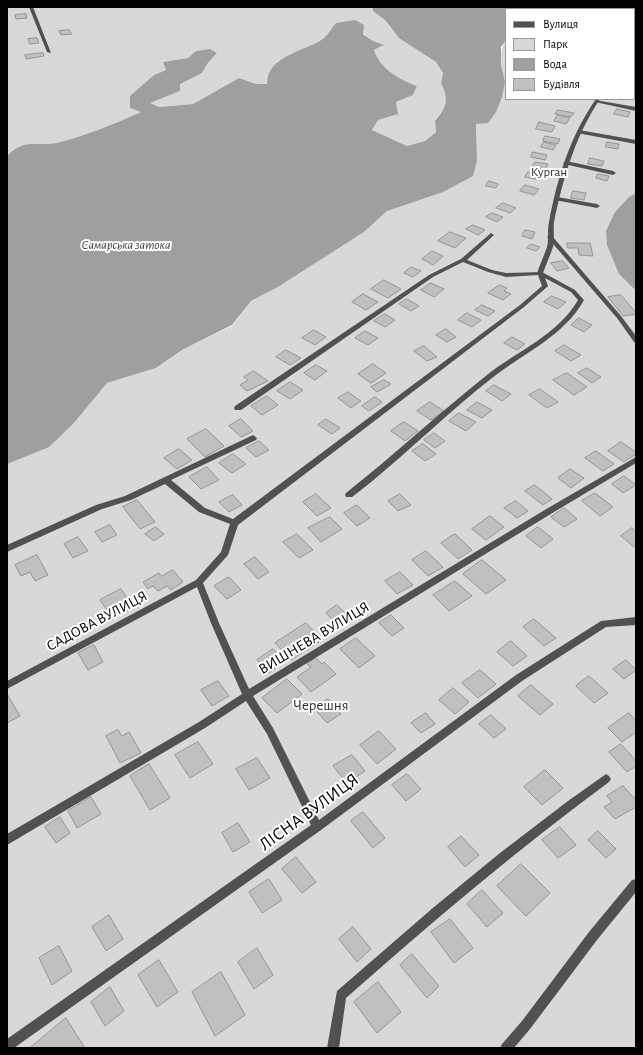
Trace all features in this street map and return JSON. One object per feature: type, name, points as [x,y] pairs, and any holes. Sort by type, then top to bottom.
[{"type":"street","points":[[31,7],[49,52]]},
{"type":"street","points":[[317,827],[270,731],[247,695],[215,623],[199,582],[224,553],[234,523],[522,306],[545,286],[540,273],[550,246],[551,224],[566,163],[579,132],[598,100],[636,109]]},
{"type":"street","points":[[579,132],[636,142]]},
{"type":"street","points":[[566,163],[613,173]]},
{"type":"street","points":[[558,199],[597,206]]},
{"type":"street","points":[[238,408],[425,280],[463,260],[491,235]]},
{"type":"street","points":[[550,237],[619,317],[636,341]]},
{"type":"street","points":[[349,496],[397,458],[490,376],[549,335],[578,308],[581,300],[573,291],[540,273],[506,274],[490,271],[463,260]]},
{"type":"street","points":[[7,549],[99,507],[128,498],[167,481],[217,454],[253,438]]},
{"type":"street","name":"ВИШНЕВА ВУЛИЦЯ","points":[[7,840],[202,725],[247,695],[636,460]]},
{"type":"street","points":[[167,481],[202,510],[234,523]]},
{"type":"street","name":"САДОВА ВУЛИЦЯ","points":[[7,685],[199,582]]},
{"type":"street","name":"ЛІСНА ВУЛИЦЯ","points":[[7,1046],[317,827],[519,678],[604,624],[636,621]]},
{"type":"street","points":[[333,1048],[341,995],[403,941],[559,813],[606,779]]},
{"type":"street","points":[[506,1048],[526,1025],[593,936],[636,884]]},
{"type":"green space","points":[[7,7],[373,7],[373,11],[385,20],[392,30],[436,62],[443,73],[441,83],[446,98],[446,103],[435,120],[436,132],[425,141],[407,146],[372,130],[378,120],[397,114],[396,102],[413,95],[417,86],[397,77],[385,68],[374,50],[383,46],[373,41],[363,33],[336,23],[326,37],[278,61],[268,84],[256,84],[239,78],[193,104],[159,107],[149,103],[180,91],[179,84],[202,73],[217,53],[196,51],[188,58],[163,62],[166,70],[154,75],[141,112],[78,137],[56,143],[26,145],[14,150],[7,156]]},
{"type":"green space","name":"Черешня","points":[[636,7],[636,193],[629,197],[619,274],[636,291],[636,1048],[7,1048],[7,464],[74,423],[107,383],[156,368],[182,350],[232,326],[251,301],[278,287],[364,232],[387,211],[411,202],[477,161],[476,124],[505,82],[505,100],[635,100],[635,8],[512,8]]},
{"type":"green space","name":"Черешня","points":[[505,42],[505,82],[501,55]]},
{"type":"water","name":"Самарська затока","points":[[373,7],[512,7],[505,8],[505,41],[501,47],[501,64],[505,82],[502,97],[496,112],[488,123],[476,124],[477,161],[473,176],[443,192],[387,211],[364,232],[278,287],[251,301],[232,325],[182,350],[156,368],[107,383],[74,423],[49,447],[7,464],[7,156],[14,150],[26,145],[56,143],[78,137],[141,112],[130,108],[130,96],[154,75],[166,70],[163,62],[188,58],[196,51],[210,49],[217,53],[202,73],[180,84],[180,91],[150,103],[159,107],[193,104],[239,78],[256,84],[267,84],[269,74],[280,60],[324,38],[336,23],[355,20],[364,25],[363,34],[373,41],[384,45],[374,50],[385,68],[397,77],[417,86],[413,95],[396,102],[398,114],[378,120],[372,130],[407,146],[425,141],[436,132],[435,121],[446,103],[445,94],[441,83],[443,73],[436,62],[399,38],[385,20],[373,11]]},
{"type":"water","points":[[636,193],[636,291],[619,274],[607,245],[606,231],[615,212],[629,197]]},
{"type":"building","points":[[26,14],[27,18],[16,19],[15,15]]},
{"type":"building","points":[[69,30],[72,34],[61,35],[59,31]]},
{"type":"building","points":[[37,38],[39,43],[30,44],[28,39]]},
{"type":"building","points":[[43,53],[44,56],[26,59],[25,55]]},
{"type":"building","points":[[617,109],[630,112],[628,117],[614,114]]},
{"type":"building","points":[[558,110],[574,113],[571,117],[555,114]]},
{"type":"building","points":[[558,115],[570,118],[566,124],[554,121]]},
{"type":"building","points":[[539,122],[555,126],[552,132],[536,129]]},
{"type":"building","points":[[545,136],[560,139],[558,144],[543,141]]},
{"type":"building","points":[[544,142],[556,145],[553,150],[541,147]]},
{"type":"building","points":[[607,142],[619,144],[618,149],[606,147]]},
{"type":"building","points":[[533,152],[547,155],[545,160],[531,157]]},
{"type":"building","points":[[590,158],[604,161],[602,166],[588,164]]},
{"type":"building","points":[[535,162],[548,164],[545,170],[532,167]]},
{"type":"building","points":[[528,172],[543,175],[540,180],[525,177]]},
{"type":"building","points":[[598,174],[609,176],[607,181],[596,178]]},
{"type":"building","points":[[489,181],[498,184],[496,188],[486,186]]},
{"type":"building","points":[[525,185],[539,189],[534,195],[520,191]]},
{"type":"building","points":[[573,191],[586,193],[584,200],[571,198]]},
{"type":"building","points":[[503,203],[516,208],[510,213],[496,208]]},
{"type":"building","points":[[492,213],[503,217],[497,222],[486,217]]},
{"type":"building","points":[[473,225],[485,230],[478,235],[466,229]]},
{"type":"building","points":[[525,230],[535,232],[532,239],[522,236]]},
{"type":"building","points":[[450,232],[466,238],[455,248],[438,241]]},
{"type":"building","points":[[567,243],[590,243],[593,256],[579,255],[578,248],[568,248]]},
{"type":"building","points":[[531,244],[540,247],[536,251],[527,248]]},
{"type":"building","points":[[432,251],[443,256],[433,265],[422,259]]},
{"type":"building","points":[[563,261],[569,268],[557,271],[551,263]]},
{"type":"building","points":[[411,267],[421,271],[413,277],[404,273]]},
{"type":"building","points":[[384,280],[401,289],[388,298],[371,289]]},
{"type":"building","points":[[431,283],[444,289],[434,297],[421,290]]},
{"type":"building","points":[[500,285],[507,288],[504,291],[511,294],[503,300],[488,293]]},
{"type":"building","points":[[363,294],[378,302],[366,310],[352,302]]},
{"type":"building","points":[[621,295],[636,314],[623,316],[608,297]]},
{"type":"building","points":[[552,296],[566,302],[558,309],[544,302]]},
{"type":"building","points":[[407,299],[419,306],[411,311],[399,304]]},
{"type":"building","points":[[482,305],[495,311],[488,316],[475,310]]},
{"type":"building","points":[[467,313],[481,320],[472,327],[458,320]]},
{"type":"building","points":[[385,314],[395,320],[385,327],[374,321]]},
{"type":"building","points":[[579,318],[592,325],[584,332],[571,325]]},
{"type":"building","points":[[446,329],[456,337],[447,342],[436,335]]},
{"type":"building","points":[[314,330],[326,337],[315,345],[302,338]]},
{"type":"building","points":[[365,331],[378,338],[368,345],[355,338]]},
{"type":"building","points":[[512,337],[525,344],[517,350],[504,343]]},
{"type":"building","points":[[564,345],[581,355],[571,361],[555,351]]},
{"type":"building","points":[[424,346],[437,357],[427,361],[414,351]]},
{"type":"building","points":[[286,350],[301,358],[290,365],[276,357]]},
{"type":"building","points":[[373,364],[386,373],[371,383],[358,374]]},
{"type":"building","points":[[316,365],[327,371],[315,380],[304,373]]},
{"type":"building","points":[[587,368],[601,377],[592,383],[578,373]]},
{"type":"building","points":[[254,371],[268,381],[247,391],[240,385],[248,380],[244,377]]},
{"type":"building","points":[[567,373],[587,387],[574,395],[553,380]]},
{"type":"building","points":[[384,380],[391,384],[377,392],[371,387]]},
{"type":"building","points":[[290,382],[303,390],[290,399],[277,391]]},
{"type":"building","points":[[494,385],[511,394],[502,401],[486,391]]},
{"type":"building","points":[[540,389],[558,402],[547,408],[529,395]]},
{"type":"building","points":[[348,392],[361,401],[351,408],[338,398]]},
{"type":"building","points":[[267,396],[278,405],[262,415],[251,406]]},
{"type":"building","points":[[375,397],[382,402],[369,411],[362,406]]},
{"type":"building","points":[[430,402],[444,411],[431,420],[417,411]]},
{"type":"building","points":[[477,402],[492,410],[482,418],[467,410]]},
{"type":"building","points":[[459,413],[476,422],[466,431],[449,421]]},
{"type":"building","points":[[241,419],[253,431],[241,437],[229,426]]},
{"type":"building","points":[[326,419],[340,428],[332,434],[318,425]]},
{"type":"building","points":[[404,422],[418,431],[405,441],[391,431]]},
{"type":"building","points":[[206,429],[224,446],[205,457],[187,439]]},
{"type":"building","points":[[434,433],[445,441],[435,448],[424,440]]},
{"type":"building","points":[[259,441],[269,450],[256,457],[246,448]]},
{"type":"building","points":[[621,442],[636,452],[636,454],[624,462],[608,451]]},
{"type":"building","points":[[423,444],[436,454],[425,461],[412,451]]},
{"type":"building","points":[[179,449],[192,460],[177,469],[164,458]]},
{"type":"building","points":[[596,451],[614,464],[603,471],[585,458]]},
{"type":"building","points":[[233,454],[246,464],[232,473],[219,463]]},
{"type":"building","points":[[207,467],[219,480],[201,489],[189,477]]},
{"type":"building","points":[[570,469],[584,478],[571,488],[558,478]]},
{"type":"building","points":[[624,476],[636,485],[623,493],[612,484]]},
{"type":"building","points":[[535,485],[552,499],[543,505],[525,491]]},
{"type":"building","points":[[595,493],[613,507],[600,516],[582,501]]},
{"type":"building","points":[[316,494],[331,508],[317,516],[303,502]]},
{"type":"building","points":[[400,494],[411,505],[398,511],[388,501]]},
{"type":"building","points":[[233,495],[242,505],[229,512],[219,502]]},
{"type":"building","points":[[137,500],[155,522],[140,529],[123,507]]},
{"type":"building","points":[[516,501],[528,511],[517,518],[504,508]]},
{"type":"building","points":[[357,505],[370,518],[357,526],[344,513]]},
{"type":"building","points":[[564,508],[577,519],[564,527],[551,517]]},
{"type":"building","points":[[490,516],[504,527],[486,540],[472,529]]},
{"type":"building","points":[[330,517],[342,529],[321,542],[308,528]]},
{"type":"building","points":[[110,525],[117,535],[102,542],[95,532]]},
{"type":"building","points":[[156,527],[164,534],[154,541],[145,534]]},
{"type":"building","points":[[538,527],[553,539],[541,548],[526,536]]},
{"type":"building","points":[[632,528],[636,532],[636,545],[634,547],[621,536]]},
{"type":"building","points":[[297,534],[313,550],[299,558],[283,542]]},
{"type":"building","points":[[455,534],[472,550],[458,559],[441,543]]},
{"type":"building","points":[[78,537],[88,551],[73,558],[64,544]]},
{"type":"building","points":[[426,551],[443,567],[428,576],[412,560]]},
{"type":"building","points":[[37,555],[48,575],[35,581],[30,572],[21,576],[15,565]]},
{"type":"building","points":[[255,557],[269,572],[258,579],[244,564]]},
{"type":"building","points":[[482,560],[506,580],[486,594],[463,574]]},
{"type":"building","points":[[173,570],[183,582],[171,590],[167,586],[158,591],[153,586],[148,589],[143,582],[159,573],[161,576]]},
{"type":"building","points":[[400,572],[413,585],[397,594],[385,581]]},
{"type":"building","points":[[229,577],[241,590],[227,599],[214,586]]},
{"type":"building","points":[[455,581],[472,596],[449,611],[433,595]]},
{"type":"building","points":[[121,589],[134,608],[113,618],[100,600]]},
{"type":"building","points":[[337,605],[352,620],[340,628],[326,613]]},
{"type":"building","points":[[391,615],[404,628],[392,636],[379,623]]},
{"type":"building","points":[[534,619],[556,638],[544,646],[523,627]]},
{"type":"building","points":[[306,623],[322,640],[291,660],[275,643]]},
{"type":"building","points":[[356,638],[375,656],[359,668],[340,649]]},
{"type":"building","points":[[511,641],[527,656],[513,666],[497,652]]},
{"type":"building","points":[[94,645],[103,662],[88,670],[78,653]]},
{"type":"building","points":[[273,649],[285,661],[269,673],[257,660]]},
{"type":"building","points":[[316,658],[322,664],[324,662],[336,674],[311,692],[297,677],[311,667],[307,664]]},
{"type":"building","points":[[626,660],[636,670],[624,679],[613,669]]},
{"type":"building","points":[[480,670],[496,684],[478,698],[462,683]]},
{"type":"building","points":[[589,676],[608,693],[594,703],[576,686]]},
{"type":"building","points":[[287,679],[302,694],[277,713],[262,698]]},
{"type":"building","points":[[218,681],[229,696],[212,706],[201,690]]},
{"type":"building","points":[[531,685],[553,704],[540,715],[518,696]]},
{"type":"building","points":[[453,688],[469,702],[455,714],[439,700]]},
{"type":"building","points":[[7,694],[20,716],[7,723]]},
{"type":"building","points":[[328,699],[341,714],[327,723],[314,708]]},
{"type":"building","points":[[426,713],[435,724],[421,733],[411,723]]},
{"type":"building","points":[[629,713],[636,721],[636,732],[622,742],[608,728]]},
{"type":"building","points":[[491,715],[506,729],[494,738],[479,724]]},
{"type":"building","points":[[118,730],[122,736],[129,732],[141,753],[120,763],[106,736]]},
{"type":"building","points":[[379,731],[396,749],[377,764],[360,745]]},
{"type":"building","points":[[198,742],[213,764],[190,778],[175,755]]},
{"type":"building","points":[[621,744],[636,761],[636,766],[627,772],[609,752]]},
{"type":"building","points":[[352,755],[365,771],[347,783],[333,766]]},
{"type":"building","points":[[257,758],[270,778],[249,790],[236,769]]},
{"type":"building","points":[[149,764],[170,798],[150,810],[130,776]]},
{"type":"building","points":[[545,770],[563,788],[542,805],[524,787]]},
{"type":"building","points":[[407,774],[421,789],[406,801],[392,785]]},
{"type":"building","points":[[623,786],[636,800],[636,807],[615,819],[604,807],[612,802],[607,796]]},
{"type":"building","points":[[91,797],[101,814],[77,828],[68,811]]},
{"type":"building","points":[[363,812],[385,838],[373,848],[351,821]]},
{"type":"building","points":[[60,817],[70,833],[56,843],[45,827]]},
{"type":"building","points":[[238,823],[250,842],[233,852],[222,833]]},
{"type":"building","points":[[560,827],[576,845],[558,858],[542,840]]},
{"type":"building","points":[[598,831],[616,849],[606,858],[588,840]]},
{"type":"building","points":[[461,836],[479,855],[465,867],[448,847]]},
{"type":"building","points":[[296,857],[316,882],[302,893],[282,869]]},
{"type":"building","points":[[521,864],[550,893],[526,916],[497,886]]},
{"type":"building","points":[[269,879],[282,900],[262,913],[249,892]]},
{"type":"building","points":[[482,890],[503,913],[487,927],[467,904]]},
{"type":"building","points":[[109,915],[123,939],[106,951],[92,927]]},
{"type":"building","points":[[450,919],[473,948],[454,963],[431,932]]},
{"type":"building","points":[[353,927],[371,949],[357,962],[339,939]]},
{"type":"building","points":[[59,946],[72,971],[52,985],[39,958]]},
{"type":"building","points":[[257,948],[273,975],[254,989],[238,962]]},
{"type":"building","points":[[412,954],[439,986],[427,998],[400,965]]},
{"type":"building","points":[[159,960],[178,992],[157,1007],[138,975]]},
{"type":"building","points":[[221,972],[245,1015],[215,1036],[192,992]]},
{"type":"building","points":[[378,982],[401,1012],[377,1033],[354,1002]]},
{"type":"building","points":[[110,987],[124,1011],[105,1026],[91,1002]]},
{"type":"building","points":[[66,1018],[85,1048],[30,1048]]},
{"type":"park label","name":"Курган","points":[[549,172]]}]
